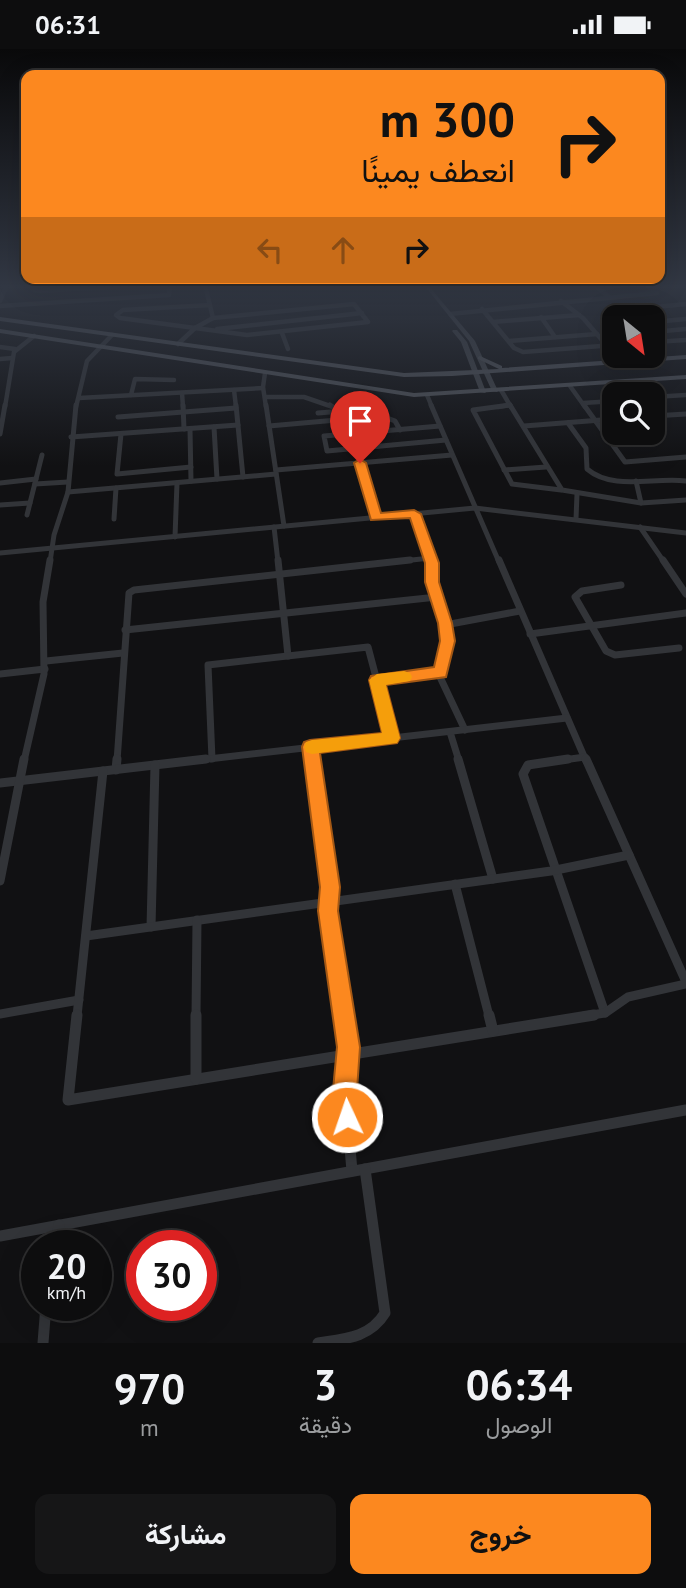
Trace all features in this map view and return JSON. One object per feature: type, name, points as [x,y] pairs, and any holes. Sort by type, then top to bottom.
[{"type":"main road","points":[[90,345],[427,395],[686,377]]},
{"type":"main road","points":[[188,345],[378,372],[427,375],[520,369],[602,359]]},
{"type":"main road","points":[[465,345],[483,392]]},
{"type":"main road","points":[[474,345],[485,371],[498,391]]},
{"type":"main road","points":[[665,357],[686,357]]},
{"type":"main road","points":[[480,358],[495,366],[520,369]]},
{"type":"street","points":[[0,434],[12,358],[15,349],[20,345]]},
{"type":"street","points":[[515,345],[523,352],[602,346]]},
{"type":"street","points":[[0,347],[15,349]]},
{"type":"street","points":[[0,881],[45,665],[43,602],[53,548],[68,492],[73,418],[87,361],[100,347]]},
{"type":"street","points":[[0,359],[12,358]]},
{"type":"street","points":[[265,373],[263,389],[284,526]]},
{"type":"street","points":[[150,394],[152,378]]},
{"type":"street","points":[[131,395],[135,379],[174,380]]},
{"type":"street","points":[[570,386],[625,462],[686,457]]},
{"type":"street","points":[[79,398],[263,389]]},
{"type":"street","points":[[234,390],[243,477]]},
{"type":"street","points":[[498,391],[524,426],[562,490]]},
{"type":"street","points":[[183,393],[191,481]]},
{"type":"street","points":[[265,397],[288,395],[333,405],[339,411]]},
{"type":"street","points":[[103,771],[68,1100],[605,1013],[628,997],[686,983],[427,395]]},
{"type":"street","points":[[665,396],[686,395]]},
{"type":"street","points":[[0,397],[7,396]]},
{"type":"street","points":[[315,401],[320,422]]},
{"type":"street","points":[[583,403],[602,402]]},
{"type":"street","points":[[510,405],[474,411],[512,484],[641,503],[686,500]]},
{"type":"street","points":[[118,417],[236,408]]},
{"type":"street","points":[[318,413],[355,410]]},
{"type":"street","points":[[665,415],[686,414]]},
{"type":"street","points":[[368,418],[378,446]]},
{"type":"street","points":[[269,426],[391,418],[399,425],[400,430]]},
{"type":"street","points":[[524,426],[602,420]]},
{"type":"street","points":[[568,423],[586,448],[587,469],[594,477],[613,481],[673,477],[686,481]]},
{"type":"street","points":[[71,437],[238,425]]},
{"type":"street","points":[[440,426],[324,436],[327,451],[446,440]]},
{"type":"street","points":[[214,427],[217,479]]},
{"type":"street","points":[[121,434],[117,474],[191,467]]},
{"type":"street","points":[[27,515],[42,455]]},
{"type":"street","points":[[68,492],[452,455]]},
{"type":"street","points":[[360,463],[376,517]]},
{"type":"street","points":[[505,470],[546,467]]},
{"type":"street","points":[[636,481],[641,503]]},
{"type":"street","points":[[1,485],[68,482]]},
{"type":"street","points":[[175,537],[177,482]]},
{"type":"street","points":[[114,519],[116,488]]},
{"type":"street","points":[[576,519],[578,494]]},
{"type":"street","points":[[0,505],[30,503]]},
{"type":"street","points":[[0,553],[475,508],[686,533]]},
{"type":"street","points":[[414,514],[430,558],[432,582],[445,625],[447,641],[440,673],[465,730]]},
{"type":"street","points":[[274,527],[288,656]]},
{"type":"street","points":[[640,527],[686,594]]},
{"type":"street","points":[[116,770],[129,593],[134,590],[279,573],[430,558]]},
{"type":"street","points":[[621,585],[577,593],[575,597],[609,655],[679,648]]},
{"type":"street","points":[[125,630],[437,597]]},
{"type":"street","points":[[445,625],[520,611]]},
{"type":"street","points":[[530,634],[686,614]]},
{"type":"street","points":[[212,759],[208,665],[368,647],[391,738]]},
{"type":"street","points":[[0,674],[123,653]]},
{"type":"street","points":[[377,680],[440,673]]},
{"type":"street","points":[[0,783],[567,718]]},
{"type":"street","points":[[450,732],[493,879]]},
{"type":"street","points":[[310,747],[330,887],[329,902],[348,1055],[345,1090],[385,1313],[379,1326],[366,1333],[318,1343]]},
{"type":"street","points":[[585,757],[528,765],[523,774],[605,1013]]},
{"type":"street","points":[[150,927],[155,765]]},
{"type":"street","points":[[86,936],[556,870],[629,855]]},
{"type":"street","points":[[455,884],[494,1031]]},
{"type":"street","points":[[196,1079],[197,921]]},
{"type":"street","points":[[0,1014],[79,1000]]},
{"type":"street","points":[[0,1236],[686,1110]]},
{"type":"street","points":[[58,1230],[59,1225]]},
{"type":"street","points":[[43,1343],[45,1321]]},
{"type":"slow traffic","points":[[312,747],[391,738],[377,680],[404,677]]},
{"type":"route","points":[[347,1117],[345,1090],[349,1047],[328,911],[330,887],[310,747],[391,738],[377,680],[440,673],[447,641],[445,623],[432,582],[432,563],[414,514],[376,517],[360,463]]}]
